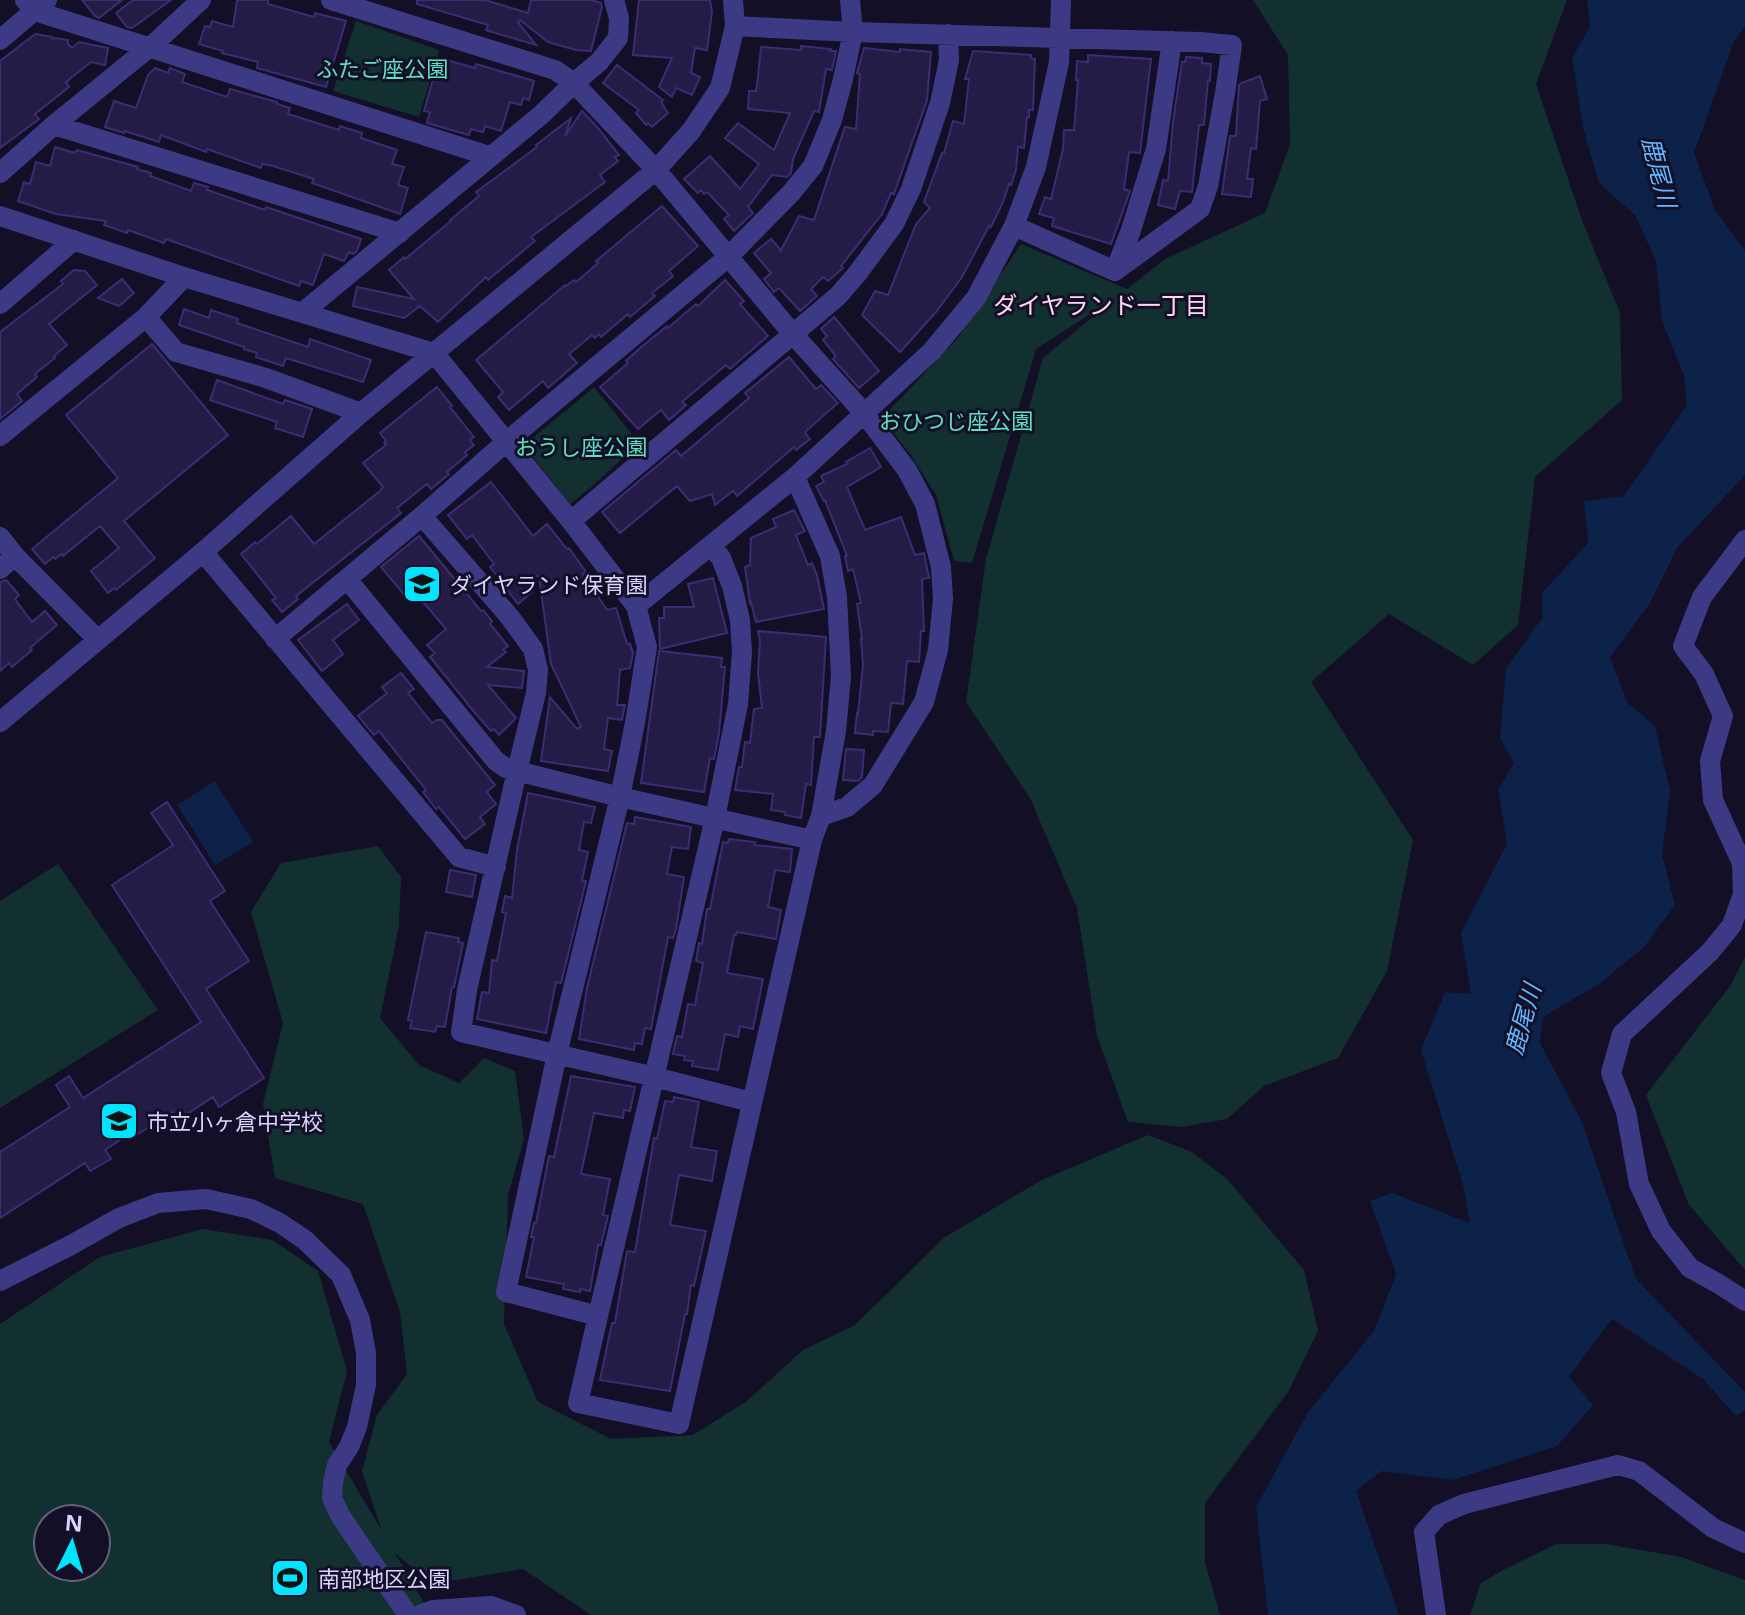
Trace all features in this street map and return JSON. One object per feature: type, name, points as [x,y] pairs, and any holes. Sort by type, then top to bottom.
[{"type":"street","points":[[0,173],[201,0]]},
{"type":"street","points":[[331,0],[555,70],[574,83],[656,170],[792,333],[864,413],[907,470],[925,504],[941,567],[943,599],[938,650],[924,702],[873,785],[847,807],[821,816]]},
{"type":"street","points":[[302,313],[541,115],[599,62],[618,38],[619,18],[614,0]]},
{"type":"street","points":[[0,722],[203,552],[361,413],[656,170],[691,131],[720,88],[735,26],[733,0]]},
{"type":"street","points":[[275,639],[728,257],[791,193],[813,166],[832,120],[853,32],[850,0]]},
{"type":"street","points":[[636,606],[795,477],[932,351],[976,298],[1014,226],[1036,167],[1059,62],[1061,0]]},
{"type":"street","points":[[0,40],[36,4],[147,48],[489,156]]},
{"type":"street","points":[[735,26],[1232,45],[1208,186],[1200,209],[1115,271]]},
{"type":"street","points":[[571,521],[838,296],[857,274],[894,224],[911,189],[940,103],[949,60],[948,34]]},
{"type":"street","points":[[1115,271],[1156,149],[1172,41]]},
{"type":"street","points":[[54,125],[400,233]]},
{"type":"street","points":[[0,216],[184,277],[434,353],[636,606],[647,647],[635,723],[557,1054],[506,1292],[598,1316]]},
{"type":"street","points":[[1014,226],[1115,271]]},
{"type":"street","points":[[0,304],[74,240]]},
{"type":"street","points":[[0,436],[146,317],[184,277]]},
{"type":"street","points":[[146,317],[176,352],[266,378],[361,413]]},
{"type":"street","points":[[711,546],[721,558],[732,586],[740,620],[742,652],[738,704],[715,818],[578,1403],[679,1424],[812,840],[821,816],[836,731],[841,676],[837,597],[830,556],[795,477]]},
{"type":"street","points":[[422,516],[509,616],[533,649],[538,670],[536,693],[467,990],[461,1032],[751,1102]]},
{"type":"street","points":[[0,537],[8,562],[97,639]]},
{"type":"street","points":[[1745,540],[1702,597],[1683,646],[1704,674],[1723,716],[1710,761],[1713,800],[1742,863],[1743,894],[1732,925],[1710,952],[1622,1034],[1611,1073],[1626,1112],[1639,1184],[1661,1231],[1690,1268],[1745,1301]]},
{"type":"street","points":[[203,552],[459,857],[496,867]]},
{"type":"street","points":[[347,579],[496,761],[506,768],[812,840]]},
{"type":"street","points":[[0,1281],[119,1218],[158,1203],[206,1199],[251,1209],[305,1240],[341,1275],[360,1320],[366,1353],[366,1385],[357,1427],[337,1465],[332,1498],[341,1517],[408,1615]]},
{"type":"street","points":[[1436,1615],[1424,1532],[1439,1515],[1464,1504],[1618,1465],[1639,1471],[1713,1528],[1745,1543]]},
{"type":"street","points":[[420,1615],[433,1610],[491,1606],[516,1615]]},
{"type":"green space","name":"おひつじ座公園","points":[[1253,0],[1567,0],[1536,84],[1582,220],[1620,313],[1622,400],[1535,477],[1518,625],[1473,665],[1389,614],[1311,682],[1413,840],[1387,971],[1338,1058],[1264,1086],[1227,1119],[1181,1127],[1128,1122],[1097,1036],[1077,908],[1030,798],[966,702],[986,559],[1043,358],[1117,297],[1036,349],[972,563],[954,561],[936,495],[882,418],[957,339],[1021,244],[1127,289],[1165,259],[1265,213],[1290,144],[1288,55]]},
{"type":"green space","name":"ふたご座公園","points":[[356,21],[439,50],[419,117],[333,91]]},
{"type":"green space","name":"おうし座公園","points":[[594,387],[639,443],[570,504],[524,445]]},
{"type":"green space","points":[[378,846],[401,877],[399,926],[380,1018],[419,1065],[459,1083],[484,1058],[515,1071],[524,1139],[508,1195],[504,1324],[538,1402],[611,1439],[693,1435],[747,1401],[803,1350],[855,1325],[945,1237],[1042,1180],[1148,1135],[1192,1152],[1227,1179],[1304,1270],[1318,1331],[1288,1392],[1205,1503],[1205,1562],[1220,1615],[591,1615],[523,1569],[432,1584],[395,1553],[431,1615],[0,1615],[0,1324],[100,1257],[203,1229],[272,1240],[318,1271],[347,1371],[329,1442],[382,1531],[362,1471],[377,1415],[407,1374],[400,1312],[363,1204],[275,1178],[263,1104],[283,1023],[251,912],[281,863]]},
{"type":"green space","points":[[58,864],[158,1010],[0,1108],[0,901]]},
{"type":"green space","points":[[1745,957],[1745,1270],[1689,1205],[1646,1095],[1730,986]]},
{"type":"green space","points":[[1556,1544],[1606,1544],[1681,1557],[1745,1580],[1745,1615],[1470,1615],[1481,1583]]},
{"type":"water","name":"鹿尾川","points":[[1587,0],[1745,0],[1745,26],[1734,41],[1694,153],[1715,210],[1745,250],[1745,475],[1677,548],[1650,603],[1610,657],[1627,702],[1655,726],[1670,791],[1662,855],[1675,905],[1644,947],[1599,984],[1543,1017],[1540,1043],[1582,1122],[1636,1279],[1745,1392],[1745,1410],[1736,1416],[1703,1379],[1612,1319],[1569,1377],[1593,1405],[1557,1446],[1453,1480],[1382,1471],[1356,1491],[1399,1615],[1268,1615],[1256,1507],[1308,1412],[1374,1331],[1396,1274],[1370,1201],[1392,1193],[1470,1223],[1463,1185],[1421,1050],[1445,992],[1471,994],[1461,933],[1507,844],[1498,789],[1514,763],[1500,739],[1506,668],[1543,617],[1542,593],[1588,543],[1584,501],[1624,496],[1687,405],[1684,375],[1662,321],[1656,261],[1635,215],[1599,183],[1584,131],[1572,58],[1590,27]]},
{"type":"water","points":[[215,781],[253,842],[215,865],[177,805]]},
{"type":"building","points":[[82,0],[122,0],[99,18]]},
{"type":"building","points":[[133,0],[171,0],[132,28],[127,27],[116,13]]},
{"type":"building","points":[[237,0],[268,0],[268,4],[314,17],[315,13],[346,21],[326,87],[257,68],[258,62],[199,44],[205,26],[210,27],[212,21],[233,27]]},
{"type":"building","points":[[417,0],[485,0],[528,13],[531,0],[591,0],[601,3],[602,7],[591,51],[548,42],[520,20],[518,22],[536,45],[486,30],[488,25],[417,4]]},
{"type":"building","points":[[639,0],[710,0],[712,12],[707,50],[695,48],[691,73],[700,77],[692,95],[676,88],[672,97],[659,87],[672,58],[633,55]]},
{"type":"building","points":[[35,34],[68,40],[72,48],[79,42],[108,48],[105,65],[91,62],[66,82],[69,87],[35,114],[39,119],[0,148],[0,61]]},
{"type":"building","points":[[801,46],[836,51],[832,70],[826,69],[819,112],[814,111],[793,159],[791,173],[787,177],[772,175],[748,207],[753,213],[734,231],[724,219],[729,215],[707,192],[704,194],[701,190],[698,193],[684,179],[710,156],[740,189],[759,164],[725,138],[738,123],[774,150],[790,113],[748,109],[749,91],[756,91],[761,47],[801,50]]},
{"type":"building","points":[[864,48],[931,52],[927,100],[894,194],[891,193],[882,214],[841,266],[843,268],[828,281],[823,277],[811,289],[817,296],[800,311],[779,288],[774,292],[764,279],[771,273],[754,253],[771,239],[780,252],[799,216],[814,220],[845,127],[856,129],[860,74],[857,73]]},
{"type":"building","points":[[973,51],[1031,55],[1035,59],[1033,110],[1029,110],[1027,117],[1024,148],[1018,147],[1011,185],[962,277],[900,352],[862,315],[875,291],[888,295],[916,224],[930,208],[924,202],[953,121],[964,124],[969,79],[965,79]]},
{"type":"building","points":[[1088,55],[1151,59],[1140,153],[1129,152],[1124,189],[1130,191],[1111,244],[1052,226],[1054,218],[1039,214],[1045,197],[1051,199],[1063,149],[1064,130],[1074,130],[1077,61],[1088,62]]},
{"type":"building","points":[[1186,57],[1202,58],[1202,63],[1211,64],[1210,81],[1204,125],[1199,125],[1192,192],[1180,191],[1175,209],[1158,205],[1163,180],[1168,181],[1173,122],[1182,62]]},
{"type":"building","points":[[439,58],[475,68],[476,64],[534,81],[529,100],[523,98],[521,105],[510,102],[501,131],[485,126],[483,132],[471,129],[469,135],[427,123],[430,112],[424,111]]},
{"type":"building","points":[[617,65],[663,100],[661,102],[668,113],[652,127],[648,123],[646,125],[636,113],[639,110],[603,83]]},
{"type":"building","points":[[155,68],[168,73],[170,68],[185,74],[182,82],[227,97],[230,89],[277,102],[290,108],[288,114],[339,130],[340,126],[362,133],[361,138],[397,150],[392,164],[404,167],[398,185],[408,188],[400,214],[273,166],[262,164],[261,168],[161,135],[159,142],[105,127],[114,101],[136,108],[148,75]]},
{"type":"building","points":[[1260,76],[1267,99],[1260,101],[1256,149],[1251,148],[1247,179],[1253,179],[1251,197],[1222,194],[1230,136],[1236,136],[1239,85]]},
{"type":"building","points":[[582,111],[619,155],[615,157],[618,161],[600,175],[605,182],[531,237],[535,241],[488,280],[486,277],[438,322],[420,306],[404,318],[353,306],[357,287],[414,299],[389,270],[479,196],[476,192],[571,118],[565,136]]},
{"type":"building","points":[[55,147],[138,167],[151,173],[150,176],[191,191],[194,183],[208,187],[207,190],[265,210],[266,207],[361,239],[357,251],[353,254],[349,252],[344,261],[324,254],[313,285],[301,281],[299,286],[166,239],[164,243],[104,225],[106,221],[56,214],[18,201],[24,182],[30,184],[36,162],[50,166]]},
{"type":"building","points":[[662,206],[698,246],[669,271],[673,276],[652,293],[655,296],[601,337],[599,334],[595,338],[592,335],[569,354],[577,363],[548,388],[543,381],[509,410],[498,397],[503,392],[476,360],[565,285],[574,280],[576,282],[598,263],[596,261]]},
{"type":"building","points":[[74,270],[85,271],[97,285],[49,324],[67,345],[35,374],[37,377],[17,394],[22,401],[0,419],[0,332],[63,284],[61,281]]},
{"type":"building","points":[[122,279],[134,293],[119,306],[98,298]]},
{"type":"building","points":[[725,280],[744,301],[740,304],[768,336],[730,369],[726,365],[682,402],[686,405],[669,420],[661,410],[638,429],[600,387],[640,348],[696,304],[698,306]]},
{"type":"building","points":[[184,309],[209,318],[211,310],[238,319],[237,323],[308,347],[310,339],[371,360],[363,382],[286,358],[283,366],[256,357],[257,353],[244,347],[179,325]]},
{"type":"building","points":[[834,317],[879,371],[859,388],[833,359],[836,356],[823,340],[827,336],[821,329]]},
{"type":"building","points":[[152,344],[228,435],[124,521],[155,558],[108,593],[91,571],[119,548],[100,526],[63,556],[53,557],[45,564],[32,549],[118,478],[66,415]]},
{"type":"building","points":[[789,357],[816,389],[821,385],[838,403],[806,431],[810,439],[796,450],[794,447],[737,496],[733,491],[715,505],[712,494],[690,501],[677,486],[620,533],[602,512],[676,450],[681,456],[749,398],[745,393]]},
{"type":"building","points":[[217,380],[283,404],[285,400],[312,409],[303,437],[275,428],[277,422],[210,400]]},
{"type":"building","points":[[437,387],[474,437],[470,440],[474,445],[447,472],[449,474],[431,489],[427,484],[397,508],[401,513],[296,596],[298,599],[282,612],[272,600],[276,598],[241,554],[291,516],[314,544],[380,491],[383,487],[363,463],[386,445],[380,433]]},
{"type":"building","points":[[870,448],[881,467],[847,487],[865,530],[901,517],[915,555],[924,553],[929,578],[922,579],[924,631],[921,631],[919,662],[907,661],[903,704],[891,703],[888,732],[873,731],[873,735],[855,733],[863,665],[857,604],[861,603],[853,569],[848,571],[847,556],[825,500],[816,486],[824,482],[821,476],[847,464]]},
{"type":"building","points":[[491,482],[533,536],[547,524],[586,572],[583,574],[607,610],[616,608],[627,644],[630,644],[633,653],[630,668],[620,670],[617,705],[625,705],[622,720],[608,718],[604,749],[612,751],[608,771],[541,761],[550,697],[577,729],[581,727],[551,664],[539,576],[534,576],[532,592],[518,604],[490,567],[494,564],[472,535],[467,539],[448,515]]},
{"type":"building","points":[[794,510],[805,531],[796,535],[808,565],[812,563],[817,575],[824,609],[756,622],[745,567],[750,565],[751,538],[776,527],[773,519]]},
{"type":"building","points":[[419,536],[492,621],[490,624],[508,646],[503,650],[506,652],[487,667],[524,671],[522,688],[488,685],[516,718],[499,735],[494,729],[491,731],[475,713],[430,657],[435,653],[427,645],[446,629],[418,596],[410,602],[381,567]]},
{"type":"building","points":[[713,578],[727,633],[660,649],[659,618],[664,618],[664,607],[694,607],[688,584]]},
{"type":"building","points":[[6,580],[19,595],[15,599],[32,622],[45,611],[57,625],[12,667],[9,663],[0,671],[0,582]]},
{"type":"building","points":[[347,604],[359,620],[333,640],[343,654],[322,671],[298,640]]},
{"type":"building","points":[[758,631],[826,637],[820,737],[814,737],[811,785],[806,784],[801,818],[771,810],[773,794],[735,790],[745,742],[750,743],[754,709],[762,708]]},
{"type":"building","points":[[659,651],[722,658],[721,667],[725,667],[719,733],[714,759],[710,758],[704,792],[641,783]]},
{"type":"building","points":[[401,673],[414,689],[408,693],[432,723],[442,720],[495,785],[487,792],[496,804],[480,817],[485,824],[465,839],[439,807],[436,809],[423,792],[426,790],[379,731],[374,735],[358,716],[387,693],[382,687]]},
{"type":"building","points":[[846,749],[864,750],[862,777],[858,781],[843,780]]},
{"type":"building","points":[[528,793],[595,807],[591,823],[584,822],[579,850],[588,852],[582,881],[586,881],[561,983],[556,982],[546,1033],[477,1019],[482,992],[489,993],[492,960],[497,961],[506,913],[502,912],[505,896],[512,898]]},
{"type":"building","points":[[167,802],[225,891],[210,901],[249,961],[206,989],[264,1078],[219,1107],[213,1097],[178,1120],[173,1112],[138,1134],[135,1130],[105,1150],[111,1159],[90,1171],[85,1163],[0,1218],[0,1152],[70,1107],[56,1085],[69,1076],[83,1098],[201,1022],[112,885],[173,845],[151,813]]},
{"type":"building","points":[[635,817],[691,827],[688,849],[672,847],[667,874],[684,877],[676,929],[673,938],[668,937],[651,1029],[645,1028],[642,1044],[635,1043],[634,1050],[579,1039],[587,988],[627,823],[634,824]]},
{"type":"building","points":[[729,839],[792,849],[790,872],[775,870],[768,907],[781,910],[776,939],[737,932],[734,935],[727,973],[763,979],[753,1029],[740,1026],[738,1037],[725,1034],[718,1070],[692,1066],[693,1061],[673,1054],[677,1036],[682,1037],[688,1004],[695,1005],[703,963],[696,961],[699,943],[702,944],[723,842],[728,843]]},
{"type":"building","points":[[450,870],[476,875],[472,897],[446,892]]},
{"type":"building","points":[[426,932],[459,938],[458,942],[463,943],[445,1027],[437,1026],[435,1032],[410,1028],[412,1021],[408,1020]]},
{"type":"building","points":[[571,1076],[635,1087],[630,1111],[624,1110],[623,1118],[594,1113],[581,1174],[610,1179],[603,1215],[608,1216],[601,1245],[598,1245],[590,1291],[580,1289],[580,1292],[563,1289],[564,1284],[526,1277],[534,1237],[531,1237],[549,1156],[554,1157]]},
{"type":"building","points":[[674,1097],[699,1102],[691,1147],[717,1151],[712,1181],[679,1175],[670,1225],[706,1231],[694,1286],[691,1285],[670,1391],[600,1380],[612,1323],[615,1323],[627,1251],[635,1252],[654,1138],[657,1139],[665,1101],[673,1102]]},
{"type":"place","name":"ダイヤランド保育園","points":[[422,584]]},
{"type":"place","name":"市立小ヶ倉中学校","points":[[119,1121]]},
{"type":"place","name":"南部地区公園","points":[[290,1578]]},
{"type":"district","name":"ダイヤランド一丁目","points":[[1101,304]]}]
